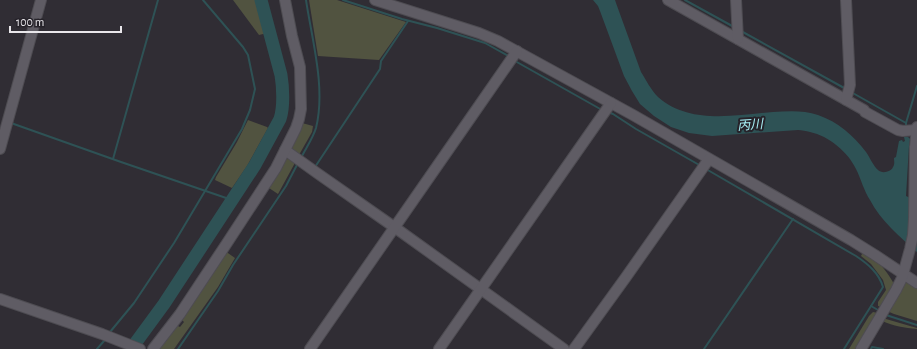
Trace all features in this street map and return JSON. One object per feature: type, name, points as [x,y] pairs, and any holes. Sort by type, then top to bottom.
[{"type":"street","points":[[0,149],[41,0]]},
{"type":"street","points":[[153,349],[180,314],[276,168],[296,128],[299,119],[301,98],[300,67],[285,0]]},
{"type":"street","points":[[375,0],[485,36],[513,56],[706,164],[851,240],[904,272],[917,283]]},
{"type":"street","points":[[668,0],[738,32],[848,94],[865,112],[898,130],[913,133],[915,196],[913,235],[904,272],[896,290],[861,349]]},
{"type":"street","points":[[736,0],[738,32]]},
{"type":"street","points":[[846,0],[848,94]]},
{"type":"street","points":[[310,349],[513,56]]},
{"type":"street","points":[[439,349],[607,108]]},
{"type":"street","points":[[285,150],[479,290],[564,349]]},
{"type":"street","points":[[574,349],[706,164]]},
{"type":"street","points":[[0,299],[135,347]]},
{"type":"green space","points":[[233,0],[257,0],[267,35],[259,35]]},
{"type":"green space","points":[[309,0],[337,0],[406,22],[379,60],[318,56]]},
{"type":"green space","points":[[248,120],[268,128],[247,166],[232,188],[215,180]]},
{"type":"green space","points":[[302,123],[313,126],[312,132],[299,155],[290,150]]},
{"type":"green space","points":[[288,156],[296,161],[278,194],[269,188]]},
{"type":"green space","points":[[225,251],[235,258],[218,287],[174,349],[158,349],[176,325],[180,327],[184,322],[180,318]]},
{"type":"green space","points":[[863,252],[869,254],[878,261],[894,284],[882,307],[878,306],[878,302],[886,290],[883,280],[871,264],[861,256]]},
{"type":"green space","points":[[910,282],[917,288],[917,321],[887,311],[903,284]]},
{"type":"green space","points":[[873,312],[878,313],[856,349],[849,349],[869,316]]},
{"type":"green space","points":[[884,316],[886,319],[917,329],[882,321]]},
{"type":"water","name":"丙川","points":[[593,0],[615,0],[641,72],[649,85],[658,97],[671,106],[684,112],[698,115],[728,116],[790,111],[807,112],[818,115],[839,125],[856,140],[866,152],[876,169],[882,172],[892,169],[899,141],[902,140],[903,142],[905,141],[904,137],[908,137],[910,139],[906,196],[917,201],[917,252],[891,228],[874,208],[853,163],[843,151],[824,137],[802,130],[712,136],[689,133],[671,127],[654,116],[640,104],[624,76],[598,6]]},
{"type":"waterway","points":[[113,159],[158,0]]},
{"type":"waterway","points":[[110,332],[134,303],[174,243],[242,129],[250,110],[255,89],[248,55],[203,0]]},
{"type":"waterway","points":[[131,349],[164,304],[255,165],[280,119],[283,97],[281,75],[261,0]]},
{"type":"waterway","points":[[301,158],[316,128],[320,97],[317,64],[306,0]]},
{"type":"waterway","points":[[343,0],[485,43],[510,57]]},
{"type":"waterway","points":[[685,0],[734,27]]},
{"type":"waterway","points":[[315,167],[380,69],[381,61],[408,21]]},
{"type":"waterway","points":[[741,31],[846,89]]},
{"type":"waterway","points":[[515,61],[602,110]]},
{"type":"waterway","points":[[906,127],[917,86]]},
{"type":"waterway","points":[[851,92],[906,123]]},
{"type":"waterway","points":[[608,112],[701,166]]},
{"type":"waterway","points":[[11,123],[232,200]]},
{"type":"waterway","points":[[178,349],[218,291],[233,265],[286,186],[298,163]]},
{"type":"waterway","points":[[706,169],[856,256],[876,273],[883,287],[844,349]]},
{"type":"waterway","points":[[704,349],[793,219]]},
{"type":"waterway","points":[[871,306],[878,310]]},
{"type":"waterway","points":[[886,315],[917,325]]},
{"type":"waterway","points":[[97,349],[104,341]]},
{"type":"waterway","points":[[871,349],[872,347],[883,349]]}]
